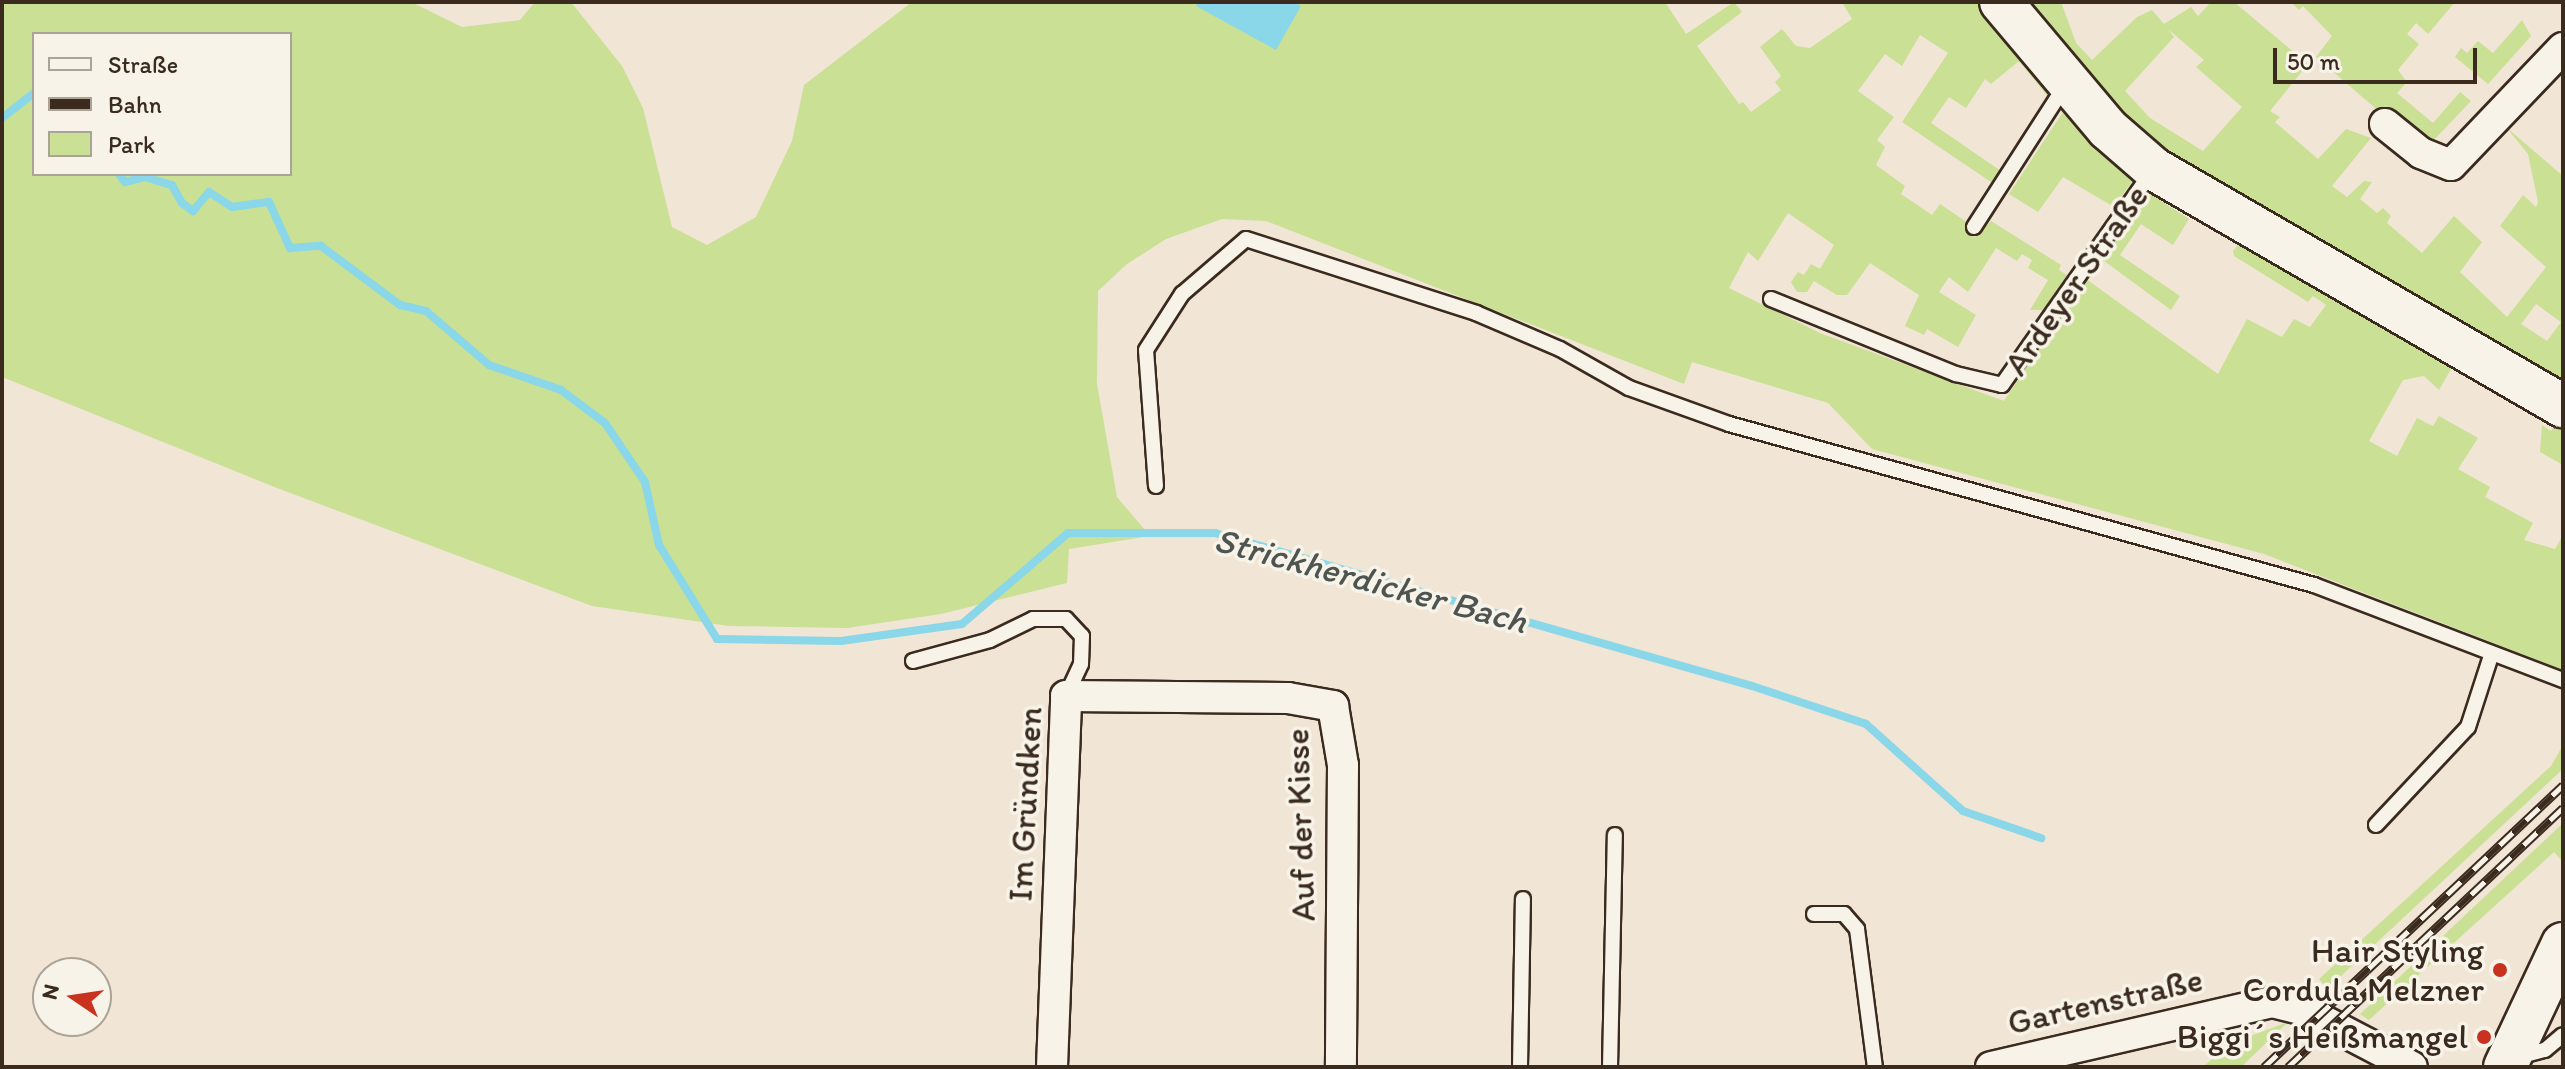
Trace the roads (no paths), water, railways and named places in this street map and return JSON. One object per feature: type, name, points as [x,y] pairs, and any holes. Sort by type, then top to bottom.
[{"type":"main road","name":"Ardeyer Straße","points":[[2001,2],[2108,129],[2154,169],[2563,406]]},
{"type":"main road","points":[[2507,1063],[2563,944]]},
{"type":"street","points":[[2385,124],[2421,153],[2451,165],[2563,48]]},
{"type":"street","name":"Im Gründken","points":[[1052,1067],[1066,696]]},
{"type":"street","name":"Auf der Kisse","points":[[1066,696],[1288,698],[1333,706],[1343,765],[1341,1067]]},
{"type":"street","name":"Gartenstraße","points":[[1991,1067],[2272,1002],[2301,1009],[2412,1067]]},
{"type":"lane","points":[[1974,227],[2068,82]]},
{"type":"lane","name":"Ardeyer Straße","points":[[1771,299],[1956,374],[2002,385],[2154,169]]},
{"type":"lane","points":[[1156,486],[1146,350],[1182,294],[1246,239],[1476,313],[1560,349],[1629,388],[1729,424],[2314,585],[2491,656],[2563,680]]},
{"type":"lane","name":"Im Gründken","points":[[913,661],[990,640],[1033,619],[1066,619],[1082,636],[1081,664],[1066,696]]},
{"type":"lane","points":[[2376,825],[2468,727],[2491,656]]},
{"type":"lane","points":[[1610,1067],[1615,835]]},
{"type":"lane","points":[[1520,1067],[1523,899]]},
{"type":"lane","points":[[1814,914],[1844,914],[1857,929],[1875,1067]]},
{"type":"lane","points":[[2507,1063],[2545,1050],[2563,1035]]},
{"type":"water","points":[[1198,2],[1293,2],[1301,6],[1276,50],[1196,6]]},
{"type":"waterway","name":"Strickherdicker Bach","points":[[2,118],[32,95]]},
{"type":"waterway","name":"Strickherdicker Bach","points":[[120,176],[125,182],[145,177],[172,185],[182,203],[193,211],[209,192],[232,207],[269,202],[290,248],[321,246],[400,305],[426,311],[489,365],[561,390],[605,423],[645,482],[659,545],[717,639],[841,641],[962,624],[1068,533],[1215,533],[1752,686],[1866,724],[1963,811],[2041,838]]},
{"type":"railway","points":[[2264,1067],[2563,785]]},
{"type":"railway","points":[[2288,1067],[2563,808]]},
{"type":"place","name":"Hair Styling Cordula Melzner","points":[[2500,970]]},
{"type":"place","name":"Biggi´s Heißmangel","points":[[2484,1037]]}]
